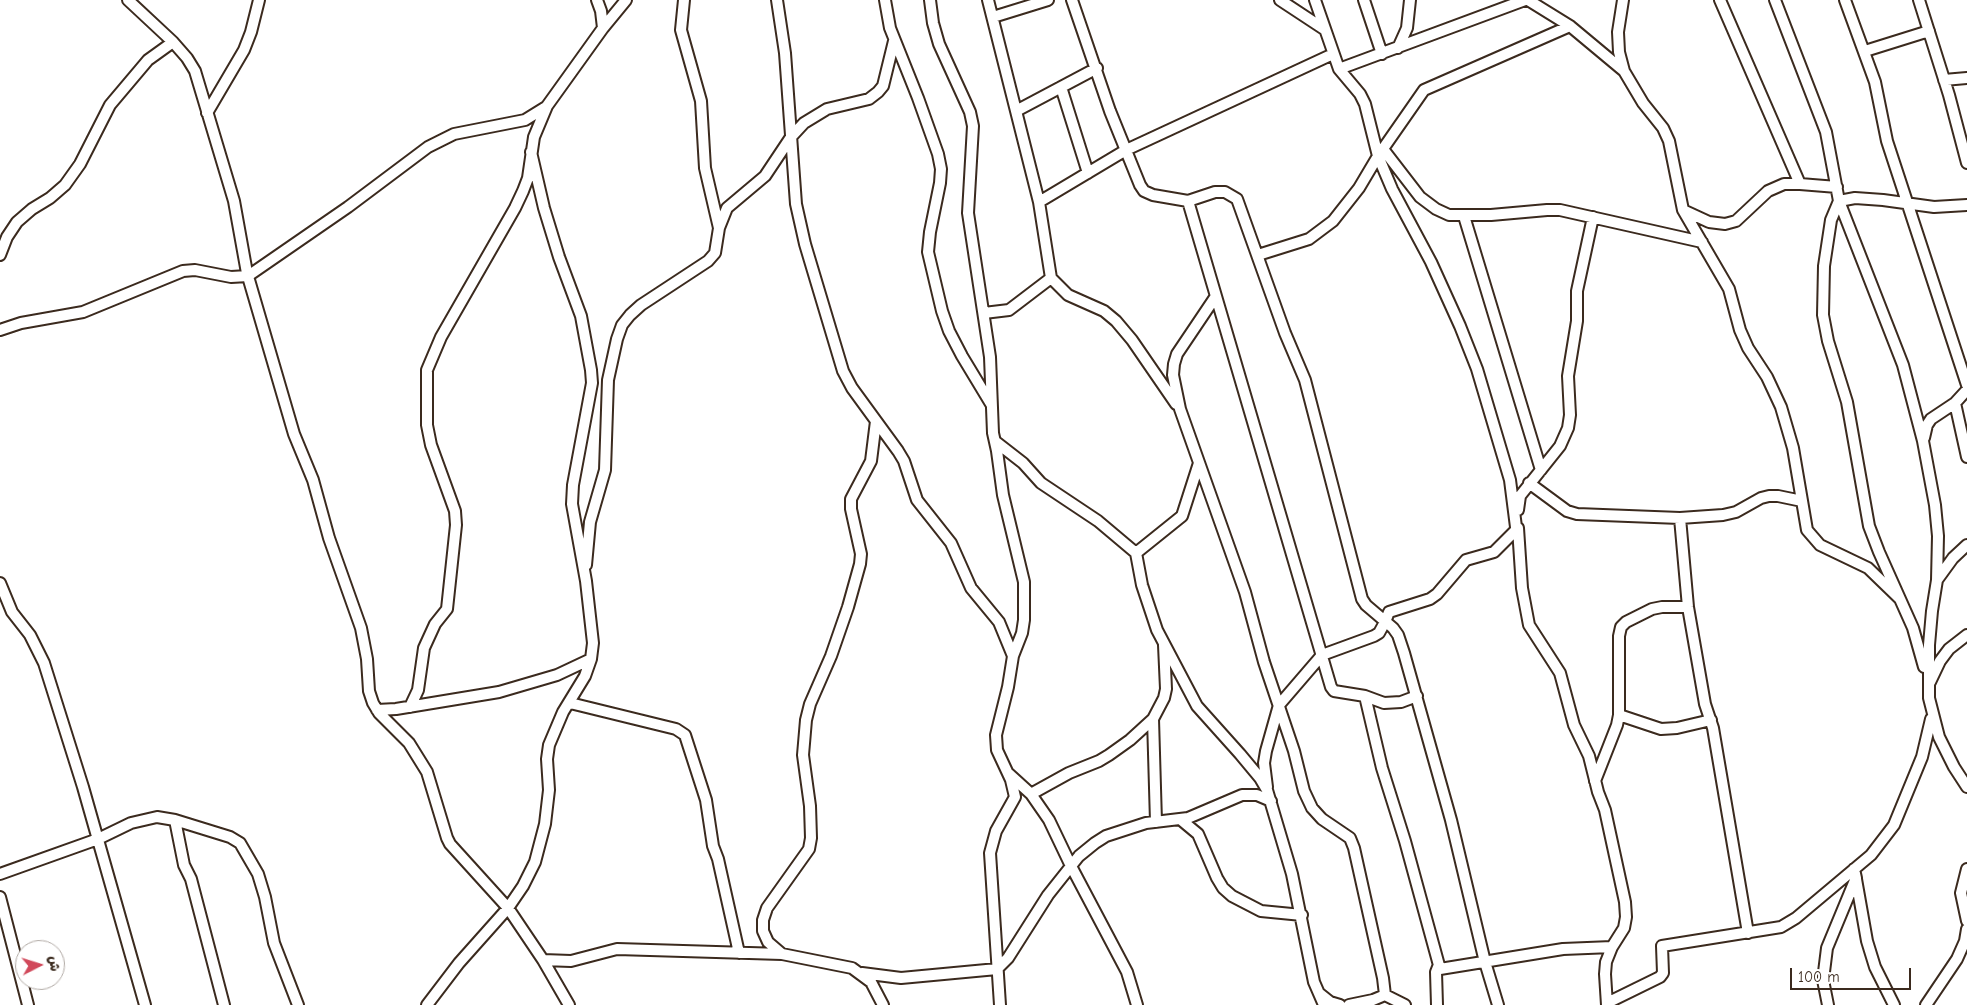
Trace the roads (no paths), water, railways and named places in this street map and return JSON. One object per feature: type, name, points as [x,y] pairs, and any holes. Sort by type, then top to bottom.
[{"type":"street","points":[[128,0],[173,42],[187,58],[195,72],[234,201],[239,238],[248,276],[294,434],[313,480],[329,538],[360,628],[367,659],[369,690],[377,710],[409,743],[427,772],[450,844],[508,908],[544,960],[569,1005]]},
{"type":"street","points":[[207,113],[244,50],[251,32],[259,0]]},
{"type":"street","points":[[597,0],[601,11],[603,28]]},
{"type":"street","points":[[410,707],[415,700],[420,679],[424,648],[435,624],[447,609],[456,534],[455,511],[431,445],[427,425],[428,370],[441,337],[515,208],[528,178],[534,137],[547,106],[603,28],[626,0]]},
{"type":"street","points":[[684,0],[681,30],[701,101],[705,168],[719,228]]},
{"type":"street","points":[[777,0],[785,53],[796,204],[800,224],[843,371],[847,380],[904,461],[917,500],[942,530],[956,551],[976,595],[999,622],[1013,656]]},
{"type":"street","points":[[885,0],[890,28],[918,98],[938,154],[941,169],[928,252],[942,311],[949,331],[962,356],[992,407]]},
{"type":"street","points":[[930,0],[933,23],[939,44],[970,112],[974,126],[968,212],[990,357],[992,433],[996,442],[1003,495],[1024,582],[1022,633],[1013,656],[1008,687],[996,735],[997,750],[1011,780],[1014,797],[996,831],[990,853],[1000,1005]]},
{"type":"street","points":[[988,0],[1039,202],[1051,278],[1068,295],[1104,312],[1116,320],[1180,410]]},
{"type":"street","points":[[993,18],[1048,0]]},
{"type":"street","points":[[1072,0],[1110,110],[1144,192],[1188,201],[1215,192],[1225,192],[1232,194],[1237,199],[1285,333],[1305,380],[1362,599],[1398,635],[1451,820],[1485,962],[1498,1005]]},
{"type":"street","points":[[1280,0],[1324,29]]},
{"type":"street","points":[[1315,0],[1339,69],[1360,94],[1365,104],[1398,202],[1431,262],[1460,326],[1477,369],[1510,480],[1517,528],[1522,588],[1529,625],[1560,673],[1574,725],[1587,751],[1605,810],[1625,902],[1626,917],[1624,928],[1612,947],[1606,962],[1607,1004],[1660,977],[1663,973],[1662,946],[1771,930],[1787,924],[1855,873],[1880,846],[1894,825],[1922,757],[1932,713]]},
{"type":"street","points":[[1364,0],[1382,54]]},
{"type":"street","points":[[1398,48],[1407,28],[1410,0]]},
{"type":"street","points":[[1339,69],[1398,48],[1500,4],[1526,0],[1570,26],[1624,71]]},
{"type":"street","points":[[1623,0],[1618,32],[1619,52],[1624,71],[1644,103],[1663,128],[1669,141],[1683,210],[1729,289],[1740,330],[1748,348],[1767,377],[1781,407],[1793,448],[1805,523],[1812,538],[1820,545],[1862,564],[1874,572],[1900,599]]},
{"type":"street","points":[[1720,0],[1800,184]]},
{"type":"street","points":[[1775,0],[1826,132],[1840,201],[1900,356],[1923,441],[1937,520],[1937,580],[1929,636],[1929,698]]},
{"type":"street","points":[[1845,0],[1866,51],[1878,91],[1884,131],[1967,385]]},
{"type":"street","points":[[1918,0],[1944,80],[1967,163]]},
{"type":"street","points":[[1258,255],[1309,239],[1333,221],[1359,188],[1380,153],[1424,90],[1570,26]]},
{"type":"street","points":[[1866,51],[1929,31]]},
{"type":"street","points":[[586,580],[590,522],[605,470],[608,380],[622,325],[641,305],[708,261],[714,253],[719,228],[728,208],[764,176],[791,137],[804,123],[826,109],[868,99],[878,92],[882,86],[894,40]]},
{"type":"street","points":[[0,254],[6,237],[17,222],[32,208],[50,198],[65,186],[80,164],[110,105],[148,60],[173,42]]},
{"type":"street","points":[[1039,202],[1126,150],[1333,54]]},
{"type":"street","points":[[1016,111],[1096,68]]},
{"type":"street","points":[[1944,80],[1967,78]]},
{"type":"street","points":[[1061,87],[1088,173]]},
{"type":"street","points":[[0,330],[21,323],[70,315],[94,308],[183,271],[195,270],[231,277],[248,276],[296,244],[428,146],[454,134],[525,120],[547,106]]},
{"type":"street","points":[[427,1005],[459,963],[508,908],[523,886],[535,862],[541,843],[548,790],[547,759],[549,745],[563,712],[585,676],[591,659],[593,638],[586,580],[574,522],[573,485],[592,383],[591,370],[580,316],[544,208],[531,152]]},
{"type":"street","points":[[1380,153],[1420,196],[1436,209],[1449,215],[1464,216],[1547,210],[1568,212],[1702,242]]},
{"type":"street","points":[[1683,210],[1709,222],[1725,224],[1736,221],[1768,191],[1784,184],[1837,187]]},
{"type":"street","points":[[1840,201],[1866,199],[1934,207],[1967,205]]},
{"type":"street","points":[[1188,201],[1331,687],[1334,691],[1365,696],[1384,702],[1394,703],[1416,696]]},
{"type":"street","points":[[1840,201],[1831,220],[1826,248],[1822,284],[1822,315],[1847,402],[1869,526],[1918,642],[1932,713],[1939,737],[1954,767],[1967,787]]},
{"type":"street","points":[[1464,216],[1541,470]]},
{"type":"street","points":[[1324,1005],[1310,965],[1302,915],[1292,874],[1267,790],[1264,763],[1279,705],[1322,655],[1379,633],[1386,622],[1389,612],[1430,599],[1437,594],[1466,560],[1494,552],[1517,528],[1520,496],[1560,446],[1568,428],[1570,415],[1568,376],[1577,321],[1577,291],[1593,217]]},
{"type":"street","points":[[984,312],[1009,310],[1051,278]]},
{"type":"street","points":[[1216,296],[1175,359],[1173,375],[1180,410],[1245,592],[1294,751],[1304,791],[1312,808],[1322,819],[1350,838],[1352,843],[1381,969],[1385,995]]},
{"type":"street","points":[[1923,441],[1927,425],[1931,419],[1955,403],[1967,390]]},
{"type":"street","points":[[1955,403],[1967,457]]},
{"type":"street","points":[[782,954],[768,942],[762,931],[763,920],[767,908],[809,849],[811,838],[810,806],[803,755],[806,720],[810,704],[831,656],[848,607],[860,564],[861,554],[851,509],[851,499],[871,461],[876,421]]},
{"type":"street","points":[[996,442],[1023,463],[1041,483],[1098,521],[1136,553],[1142,586],[1158,630],[1197,706],[1240,754],[1267,790]]},
{"type":"street","points":[[1136,553],[1182,516],[1199,463]]},
{"type":"street","points":[[1529,483],[1572,514],[1680,518],[1723,515],[1736,512],[1761,498],[1769,496],[1802,501]]},
{"type":"street","points":[[1680,518],[1688,607],[1704,704],[1711,720],[1748,933]]},
{"type":"street","points":[[1937,580],[1953,558],[1967,544]]},
{"type":"street","points":[[0,583],[12,612],[30,635],[44,663],[98,840],[145,1005]]},
{"type":"street","points":[[1595,781],[1614,736],[1619,714],[1619,636],[1621,627],[1626,622],[1652,609],[1688,607]]},
{"type":"street","points":[[1929,682],[1944,655],[1967,635]]},
{"type":"street","points":[[1031,794],[1069,773],[1109,755],[1130,740],[1153,718],[1164,698],[1166,689],[1164,644]]},
{"type":"street","points":[[377,710],[410,707],[529,685],[557,675],[591,659]]},
{"type":"street","points":[[1365,696],[1382,768],[1405,841],[1440,969]]},
{"type":"street","points":[[570,703],[676,729],[685,735],[706,800],[713,846],[718,859],[739,953]]},
{"type":"street","points":[[1619,714],[1661,729],[1677,728],[1711,720]]},
{"type":"street","points":[[1153,718],[1156,822]]},
{"type":"street","points":[[1006,770],[1031,794],[1049,820],[1127,972],[1136,1005]]},
{"type":"street","points":[[862,974],[901,978],[997,969],[1008,958],[1023,932],[1079,856],[1106,836],[1132,827],[1188,818],[1248,794],[1257,795],[1271,801]]},
{"type":"street","points":[[0,874],[98,840],[131,823],[156,817],[175,820],[230,837],[240,843],[258,874],[265,897],[274,943],[298,1005]]},
{"type":"street","points":[[1180,819],[1198,834],[1217,878],[1223,888],[1232,896],[1261,911],[1302,915]]},
{"type":"street","points":[[175,820],[184,865],[191,880],[198,913],[224,1005]]},
{"type":"street","points":[[1967,870],[1961,893],[1967,921]]},
{"type":"street","points":[[1828,1005],[1823,980],[1827,948],[1855,873]]},
{"type":"street","points":[[1855,873],[1867,941],[1875,967],[1894,1005]]},
{"type":"street","points":[[0,898],[28,1005]]},
{"type":"street","points":[[1926,1005],[1957,958],[1965,941],[1967,929]]},
{"type":"street","points":[[1437,1005],[1436,972],[1438,967],[1440,969],[1563,949],[1612,947]]},
{"type":"street","points":[[544,960],[571,961],[617,949],[782,954],[842,964],[862,974],[871,982],[883,1005]]},
{"type":"street","points":[[1318,992],[1330,1002],[1340,1005]]},
{"type":"street","points":[[1348,1005],[1373,1000],[1385,995],[1405,1005]]}]
